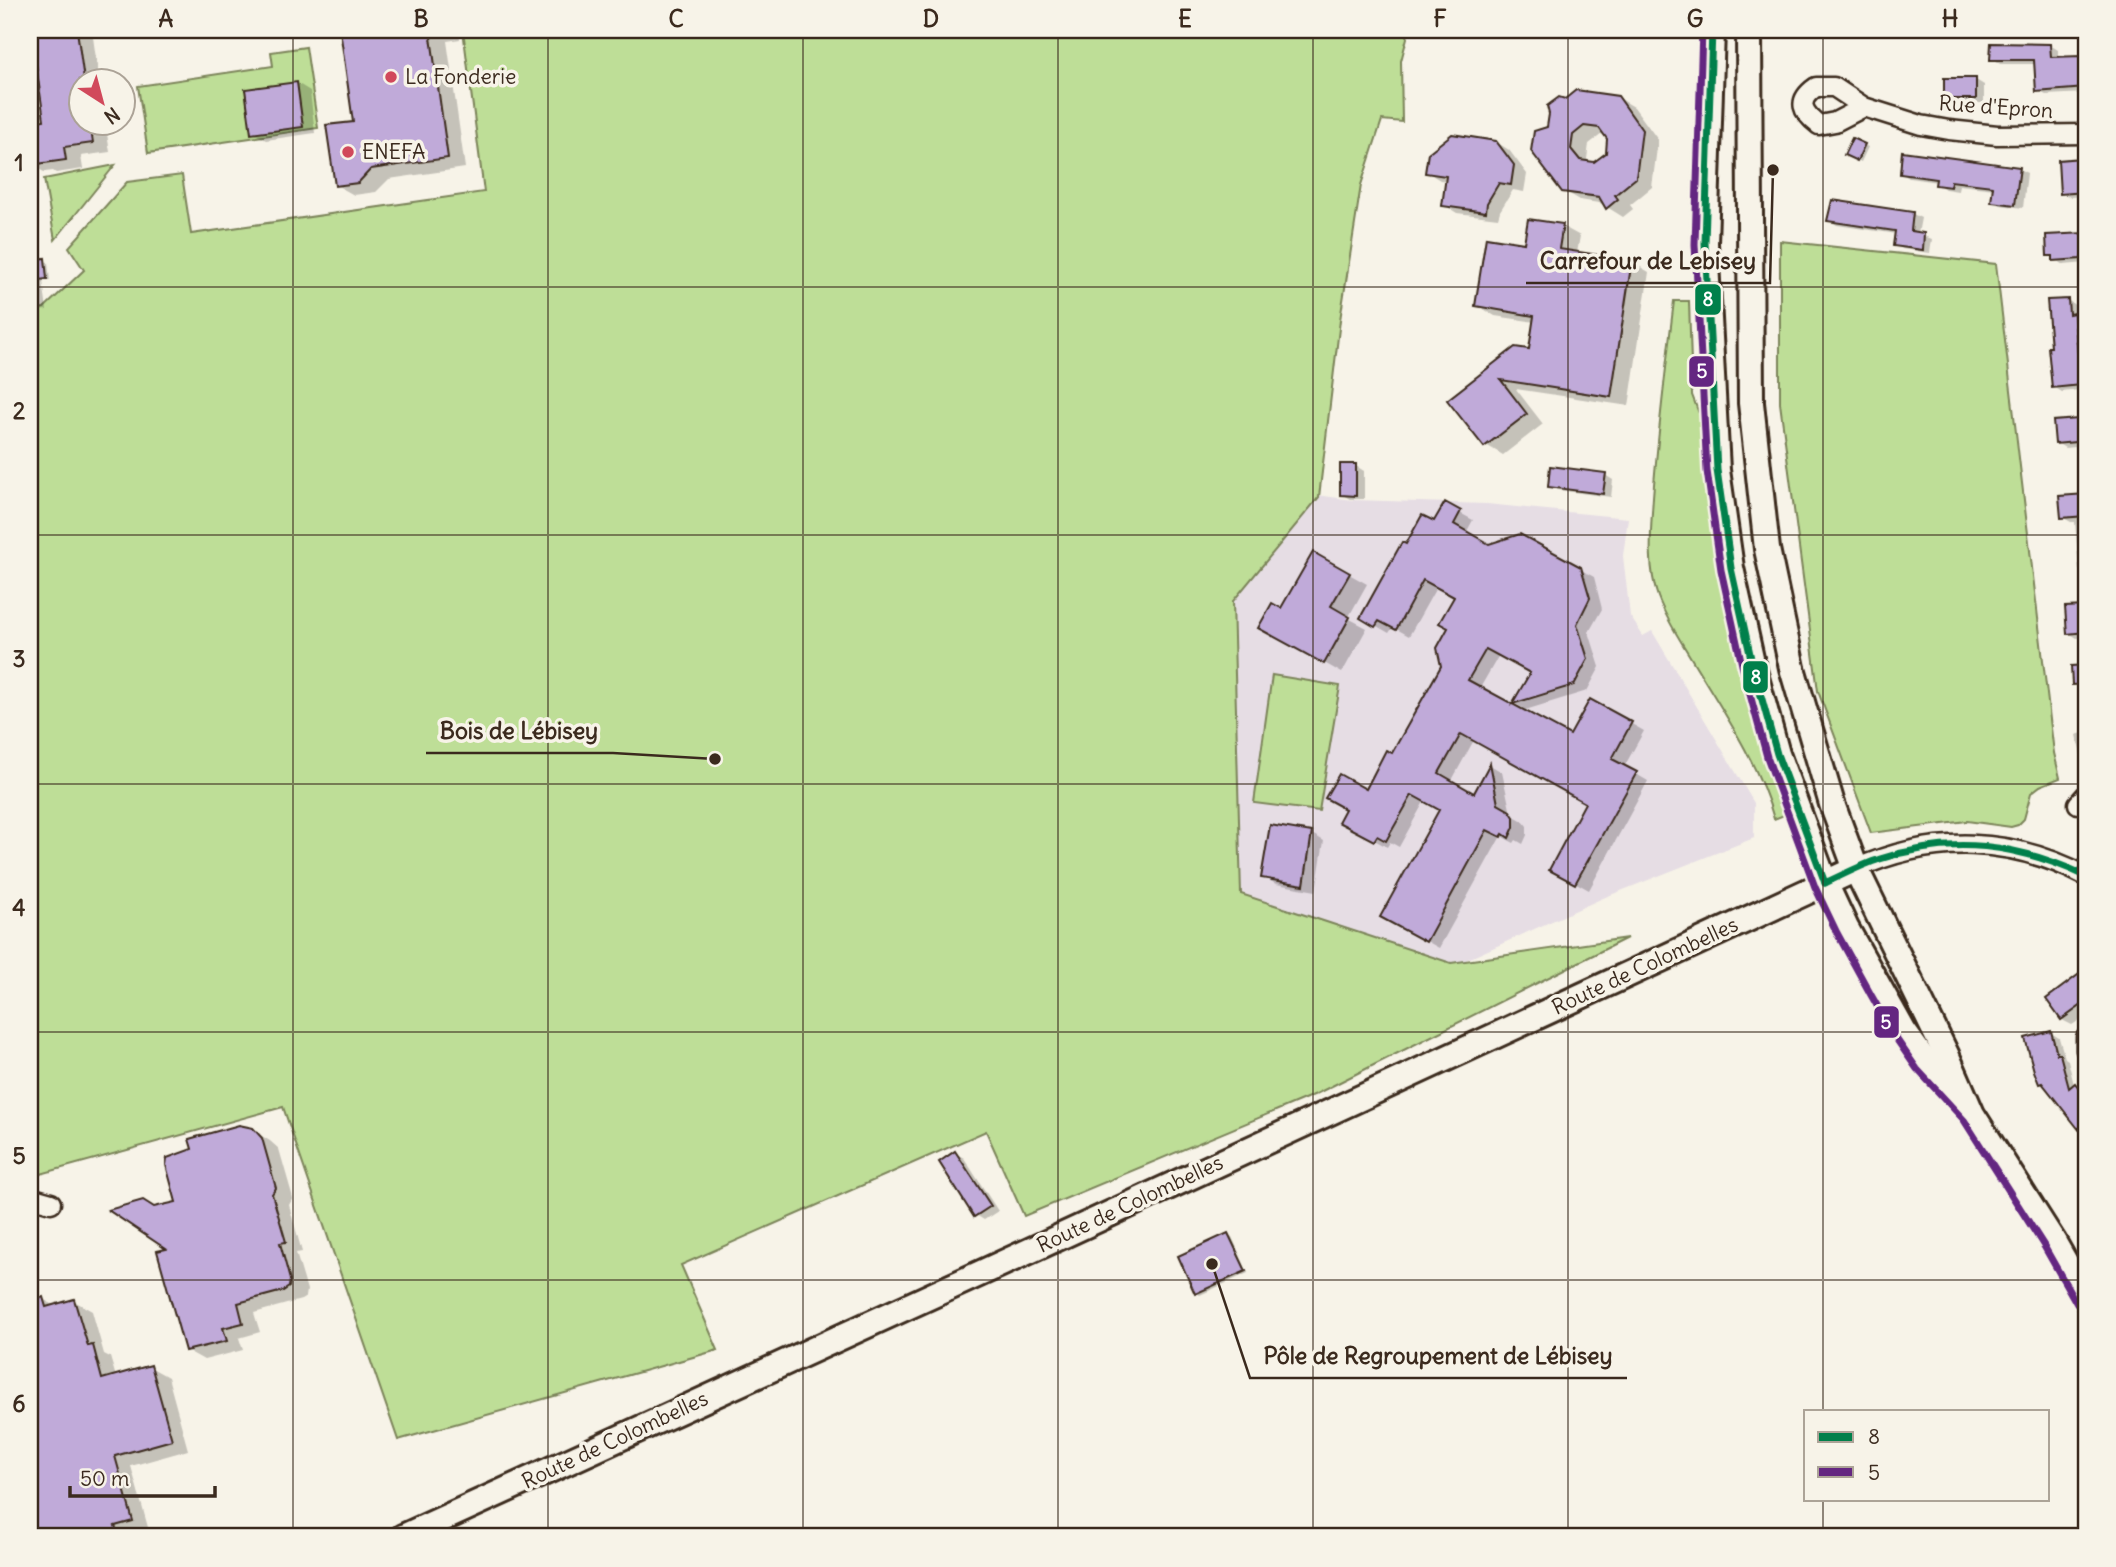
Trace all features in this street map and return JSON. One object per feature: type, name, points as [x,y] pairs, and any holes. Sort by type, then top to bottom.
[{"type":"main road","points":[[1712,30],[1705,243],[1717,470],[1731,568],[1752,663],[1777,754],[1825,883],[1846,928],[1904,1032],[1926,1063],[1972,1114]]},
{"type":"main road","points":[[1749,30],[1751,404],[1762,515],[1792,668],[1825,782],[1856,869],[1946,1054],[1972,1114],[2053,1241],[2086,1299]]},
{"type":"main road","name":"Route de Colombelles","points":[[403,1537],[1856,869]]},
{"type":"street","name":"Rue d'Epron","points":[[1864,107],[1921,125],[1949,130],[1997,135],[2086,134]]},
{"type":"street","points":[[1856,869],[1878,859],[1913,849],[1970,844],[2000,847],[2038,856],[2070,867],[2086,876]]},
{"type":"street","points":[[2086,1038],[2086,1050]]},
{"type":"street","points":[[30,1197],[51,1203]]},
{"type":"shaded area","points":[[1172,474],[1352,500],[1487,504],[1628,518],[1623,556],[1630,616],[1643,636],[1652,631],[1754,803],[1754,838],[1603,898],[1282,1043],[1229,1060]]},
{"type":"green space","points":[[463,30],[1409,30],[1401,61],[1402,122],[1382,120],[1361,185],[1340,320],[1319,497],[1233,601],[1241,894],[1451,963],[1627,938],[1316,1094],[1024,1216],[986,1131],[681,1265],[718,1350],[398,1440],[283,1107],[30,1177],[30,310],[44,308],[84,270],[69,247],[127,182],[182,175],[191,234],[484,192]]},
{"type":"green space","points":[[306,47],[318,128],[148,153],[138,86],[273,66],[271,52]]},
{"type":"green space","points":[[115,165],[55,240],[44,179]]},
{"type":"green space","points":[[1780,241],[1996,264],[2054,753],[2060,778],[2031,793],[2024,819],[2018,825],[2011,827],[1967,821],[1871,833],[1818,691],[1780,403]]},
{"type":"green space","points":[[1674,301],[1689,301],[1692,395],[1703,424],[1706,479],[1731,628],[1764,752],[1787,814],[1774,819],[1750,758],[1670,623],[1652,573],[1653,497]]},
{"type":"green space","points":[[1272,675],[1340,686],[1319,811],[1254,803]]},
{"type":"building","points":[[31,30],[77,30],[82,66],[66,66],[66,136],[92,136],[93,143],[64,147],[66,160],[30,163],[30,122],[44,120]]},
{"type":"building","name":"La Fonderie","points":[[340,30],[430,30],[448,158],[371,169],[358,183],[335,186],[326,125],[353,122]]},
{"type":"building","points":[[1991,43],[2050,44],[2051,57],[2081,56],[2081,67],[2086,67],[2086,88],[2036,92],[2034,60],[1990,60]]},
{"type":"building","points":[[1944,78],[1976,78],[1976,99],[1944,99]]},
{"type":"building","points":[[297,82],[303,127],[251,134],[245,89]]},
{"type":"building","points":[[1576,90],[1618,96],[1642,130],[1636,178],[1615,195],[1618,199],[1606,209],[1599,197],[1562,192],[1531,151],[1534,131],[1547,127],[1547,106],[1559,97],[1565,99]],"holes":[[[1584,126],[1599,128],[1607,139],[1606,153],[1594,162],[1580,160],[1571,149],[1573,135]]]},
{"type":"building","points":[[1452,134],[1496,141],[1514,165],[1511,185],[1499,183],[1487,203],[1486,212],[1442,206],[1446,176],[1425,173],[1428,153]]},
{"type":"building","points":[[1852,138],[1865,144],[1857,161],[1844,155]]},
{"type":"building","points":[[1902,151],[2020,167],[2015,205],[1991,202],[1993,186],[1951,181],[1950,187],[1935,185],[1936,179],[1900,174]]},
{"type":"building","points":[[2081,158],[2082,171],[2086,171],[2086,192],[2060,194],[2058,160]]},
{"type":"building","points":[[1832,200],[1913,212],[1911,231],[1924,233],[1923,250],[1893,246],[1895,231],[1827,221]]},
{"type":"building","points":[[1528,219],[1563,224],[1559,249],[1632,260],[1611,397],[1501,380],[1527,414],[1484,447],[1447,400],[1515,347],[1529,349],[1534,316],[1475,306],[1486,237],[1524,243]]},
{"type":"building","points":[[2086,233],[2081,259],[2053,261],[2053,256],[2047,256],[2046,235]]},
{"type":"building","points":[[45,258],[47,279],[30,281],[30,260]]},
{"type":"building","points":[[2068,299],[2069,314],[2074,313],[2081,385],[2052,388],[2047,300]]},
{"type":"building","points":[[2086,420],[2086,441],[2055,444],[2053,421]]},
{"type":"building","points":[[1340,464],[1356,464],[1356,496],[1340,495]]},
{"type":"building","points":[[1550,466],[1606,473],[1603,494],[1548,487]]},
{"type":"building","points":[[2086,494],[2086,516],[2061,518],[2059,496]]},
{"type":"building","points":[[1445,502],[1461,511],[1454,524],[1489,544],[1520,534],[1581,567],[1590,598],[1577,624],[1588,659],[1574,685],[1512,704],[1570,735],[1590,699],[1632,722],[1612,759],[1637,772],[1575,884],[1549,870],[1585,803],[1461,734],[1439,773],[1474,793],[1490,763],[1498,804],[1510,811],[1514,817],[1514,827],[1509,838],[1487,830],[1426,942],[1380,917],[1439,810],[1412,795],[1386,841],[1377,836],[1374,841],[1338,822],[1345,809],[1325,798],[1339,774],[1366,789],[1386,750],[1392,753],[1441,666],[1437,648],[1448,628],[1439,623],[1454,597],[1423,580],[1396,630],[1379,621],[1375,627],[1360,618],[1402,542],[1406,544],[1422,515],[1434,521]],"holes":[[[1486,649],[1530,673],[1512,704],[1468,680]]]},
{"type":"building","points":[[1313,552],[1350,573],[1331,606],[1350,617],[1324,664],[1258,628],[1272,603],[1281,608]]},
{"type":"building","points":[[2086,606],[2086,632],[2067,634],[2065,607]]},
{"type":"building","points":[[2086,665],[2086,684],[2072,685],[2071,666]]},
{"type":"building","points":[[1270,825],[1312,832],[1304,885],[1261,878]]},
{"type":"building","points":[[2086,969],[2086,1002],[2061,1020],[2046,999]]},
{"type":"building","points":[[2051,1031],[2069,1088],[2075,1083],[2086,1097],[2086,1123],[2079,1128],[2080,1131],[2042,1083],[2039,1084],[2034,1071],[2025,1038]]},
{"type":"building","points":[[239,1125],[253,1128],[262,1138],[276,1188],[272,1194],[286,1242],[280,1243],[290,1280],[289,1287],[238,1303],[243,1323],[223,1328],[227,1341],[185,1351],[157,1251],[166,1249],[108,1210],[143,1200],[154,1207],[176,1202],[166,1165],[167,1158],[192,1149],[189,1139]]},
{"type":"building","points":[[955,1151],[991,1206],[974,1217],[939,1162]]},
{"type":"building","points":[[1228,1233],[1246,1271],[1195,1294],[1178,1256]]},
{"type":"building","points":[[43,1297],[46,1307],[74,1299],[88,1346],[93,1345],[102,1379],[151,1365],[172,1440],[115,1456],[133,1521],[115,1526],[117,1531],[95,1537],[32,1537],[30,1529],[30,1301]]},
{"type":"transit line","name":"5","points":[[1702,30],[1695,244],[1707,471],[1721,570],[1742,665],[1767,757],[1815,887],[1871,995],[1917,1069],[1964,1120],[2044,1246],[2077,1304]]},
{"type":"transit line","name":"8","points":[[1712,30],[1705,243],[1717,470],[1731,568],[1752,663],[1777,754],[1825,883]]},
{"type":"transit line","name":"8","points":[[1825,883],[1880,859],[1933,847],[1959,845],[1985,846],[2035,856],[2086,876]]},
{"type":"place","name":"La Fonderie","points":[[391,77]]},
{"type":"place","name":"ENEFA","points":[[348,152]]},
{"type":"place","name":"Carrefour de Lebisey","points":[[1773,170]]},
{"type":"place","name":"Bois de Lébisey","points":[[715,759]]},
{"type":"place","name":"Pôle de Regroupement de Lébisey","points":[[1212,1264]]}]
